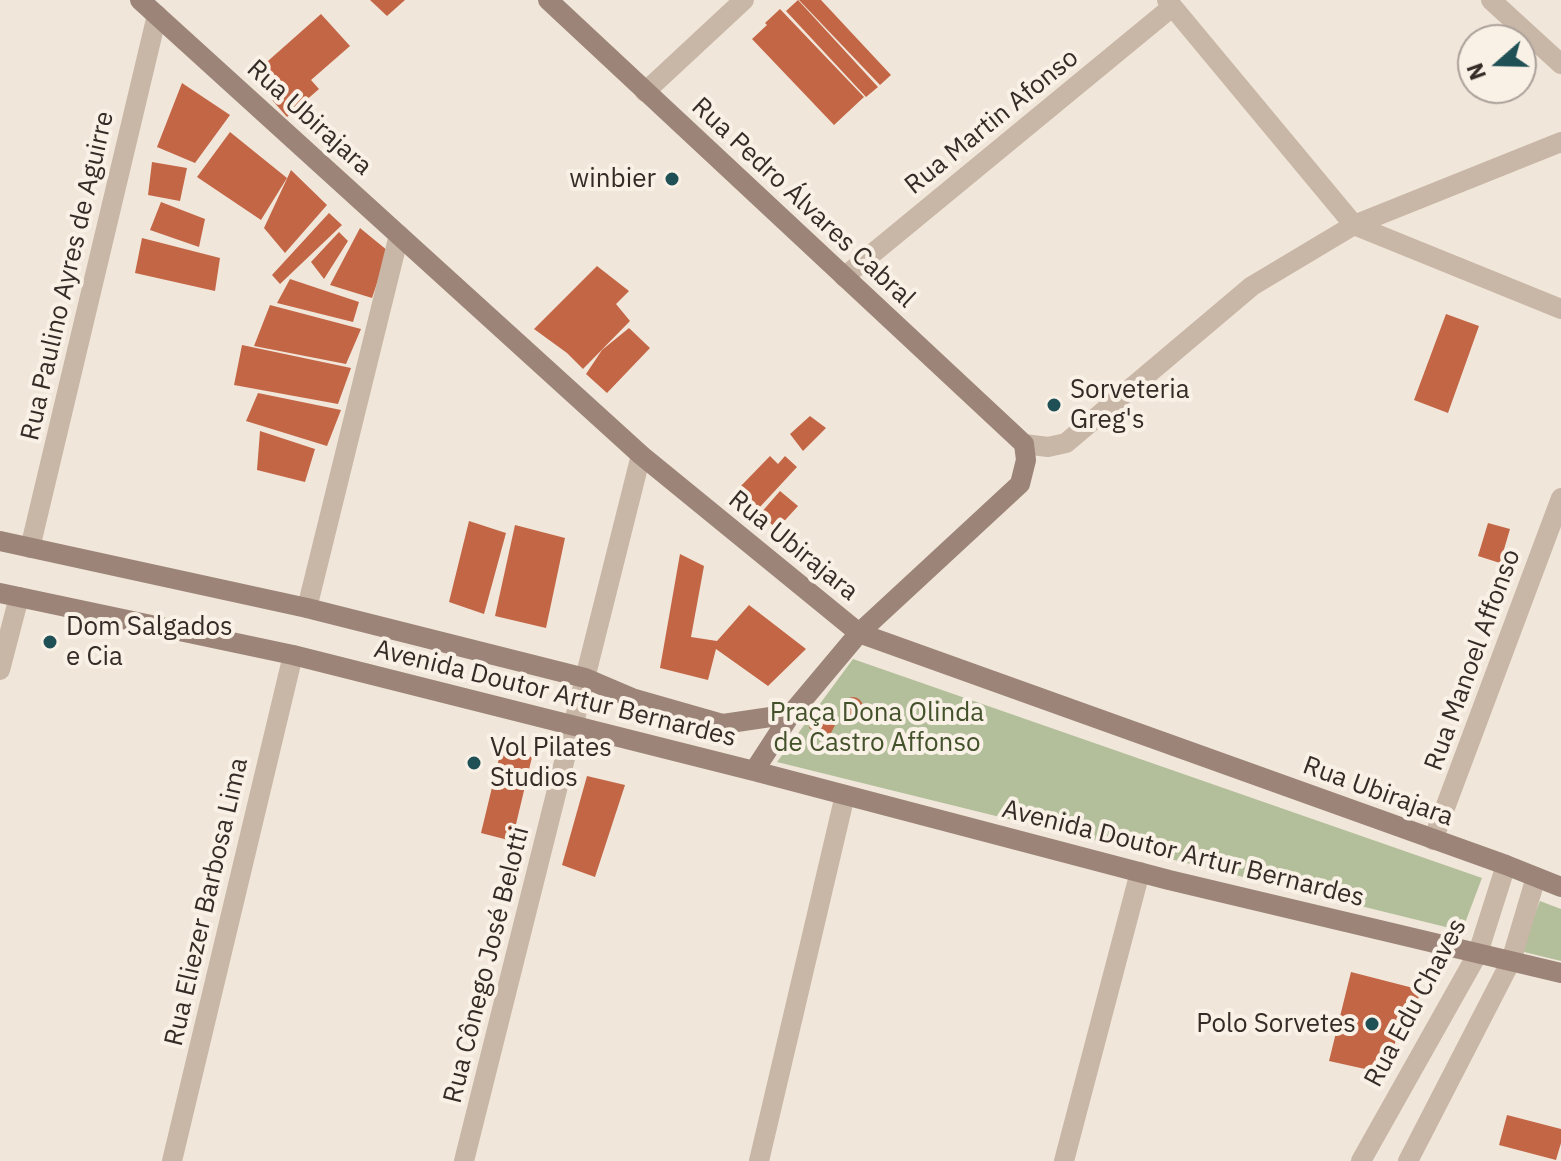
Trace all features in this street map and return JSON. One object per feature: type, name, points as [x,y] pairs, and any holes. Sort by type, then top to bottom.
[{"type":"main road","name":"Rua Ubirajara","points":[[140,0],[641,455],[859,633],[1561,887]]},
{"type":"main road","name":"Rua Pedro Álvares Cabral","points":[[548,0],[1024,444]]},
{"type":"main road","points":[[754,771],[791,714],[859,633],[1020,484],[1026,460],[1024,444]]},
{"type":"main road","name":"Avenida Doutor Artur Bernardes","points":[[0,541],[307,608],[585,678],[632,698],[723,724],[791,714]]},
{"type":"main road","name":"Avenida Doutor Artur Bernardes","points":[[9,595],[293,655],[1140,872],[1561,973]]},
{"type":"street","points":[[645,92],[744,0]]},
{"type":"street","points":[[1491,0],[1561,64]]},
{"type":"street","points":[[1170,4],[1354,225],[1561,309]]},
{"type":"street","name":"Rua Martin Afonso","points":[[844,277],[1170,4]]},
{"type":"street","name":"Rua Paulino Ayres de Aguirre","points":[[30,548],[157,15]]},
{"type":"street","points":[[1024,444],[1048,447],[1066,443],[1252,286],[1354,225],[1561,142]]},
{"type":"street","points":[[307,608],[399,235]]},
{"type":"street","name":"Rua Cônego José Belotti","points":[[464,1161],[641,455]]},
{"type":"street","name":"Rua Manoel Affonso","points":[[1433,840],[1561,498]]},
{"type":"street","points":[[0,670],[9,595]]},
{"type":"street","name":"Rua Eliezer Barbosa Lima","points":[[172,1161],[293,655]]},
{"type":"street","points":[[759,1161],[845,795]]},
{"type":"street","name":"Rua Edu Chaves","points":[[1361,1161],[1478,953],[1506,865]]},
{"type":"street","points":[[1064,1161],[1140,872]]},
{"type":"street","points":[[1408,1161],[1511,961],[1536,877]]},
{"type":"green space","name":"Praça Dona Olinda de Castro Affonso","points":[[853,659],[1482,878],[1462,931],[777,762]]},
{"type":"green space","points":[[1540,901],[1561,909],[1561,961],[1520,951]]},
{"type":"building","points":[[370,0],[405,0],[387,16]]},
{"type":"building","points":[[798,0],[878,87],[866,97],[786,11]]},
{"type":"building","points":[[799,0],[821,0],[891,75],[880,85]]},
{"type":"building","points":[[780,9],[864,97],[834,125],[752,39]]},
{"type":"building","points":[[321,14],[350,46],[311,80],[319,89],[287,117],[251,76]]},
{"type":"building","points":[[182,83],[230,115],[195,163],[157,147]]},
{"type":"building","points":[[230,132],[287,178],[261,220],[197,177]]},
{"type":"building","points":[[152,162],[187,168],[180,201],[148,195]]},
{"type":"building","points":[[291,170],[327,205],[285,253],[264,228]]},
{"type":"building","points":[[161,202],[205,219],[199,247],[150,230]]},
{"type":"building","points":[[329,213],[342,225],[280,284],[272,275]]},
{"type":"building","points":[[360,228],[388,251],[372,298],[330,285]]},
{"type":"building","points":[[339,232],[348,241],[324,279],[311,262]]},
{"type":"building","points":[[142,238],[220,258],[215,291],[135,273]]},
{"type":"building","points":[[597,266],[629,291],[616,304],[630,321],[583,369],[534,329]]},
{"type":"building","points":[[290,279],[359,302],[353,322],[277,303]]},
{"type":"building","points":[[270,305],[361,329],[346,364],[254,346]]},
{"type":"building","points":[[1446,314],[1479,326],[1448,413],[1414,400]]},
{"type":"building","points":[[629,328],[650,348],[607,393],[586,374],[602,350]]},
{"type":"building","points":[[242,345],[351,368],[338,404],[234,385]]},
{"type":"building","points":[[258,393],[341,410],[327,446],[246,421]]},
{"type":"building","points":[[810,416],[826,428],[803,451],[790,434]]},
{"type":"building","points":[[260,431],[315,449],[305,482],[257,470]]},
{"type":"building","points":[[770,456],[778,464],[785,456],[797,467],[759,508],[738,489]]},
{"type":"building","points":[[780,491],[798,506],[777,529],[760,514]]},
{"type":"building","points":[[469,521],[506,533],[484,614],[449,602]]},
{"type":"building","points":[[1488,523],[1510,529],[1500,563],[1478,556]]},
{"type":"building","points":[[515,525],[565,538],[546,628],[495,616]]},
{"type":"building","points":[[680,554],[704,566],[691,637],[717,641],[749,605],[806,649],[768,686],[716,649],[708,680],[660,668]]},
{"type":"building","points":[[849,697],[857,697],[863,707],[857,717],[849,717],[843,711],[843,703]]},
{"type":"building","points":[[815,714],[835,725],[829,737],[809,728]]},
{"type":"building","points":[[501,750],[532,757],[512,841],[481,833]]},
{"type":"building","points":[[587,776],[625,785],[595,877],[562,865]]},
{"type":"building","name":"Polo Sorvetes","points":[[1351,972],[1421,990],[1414,1011],[1408,1014],[1404,1033],[1396,1036],[1394,1051],[1386,1055],[1383,1073],[1329,1061]]},
{"type":"building","points":[[1507,1115],[1561,1129],[1556,1160],[1499,1145]]},
{"type":"place","name":"winbier","points":[[672,179]]},
{"type":"place","name":"Sorveteria Greg's","points":[[1054,405]]},
{"type":"place","name":"Dom Salgados e Cia","points":[[50,642]]},
{"type":"place","name":"Vol Pilates Studios","points":[[474,763]]},
{"type":"place","name":"Polo Sorvetes","points":[[1372,1024]]}]
